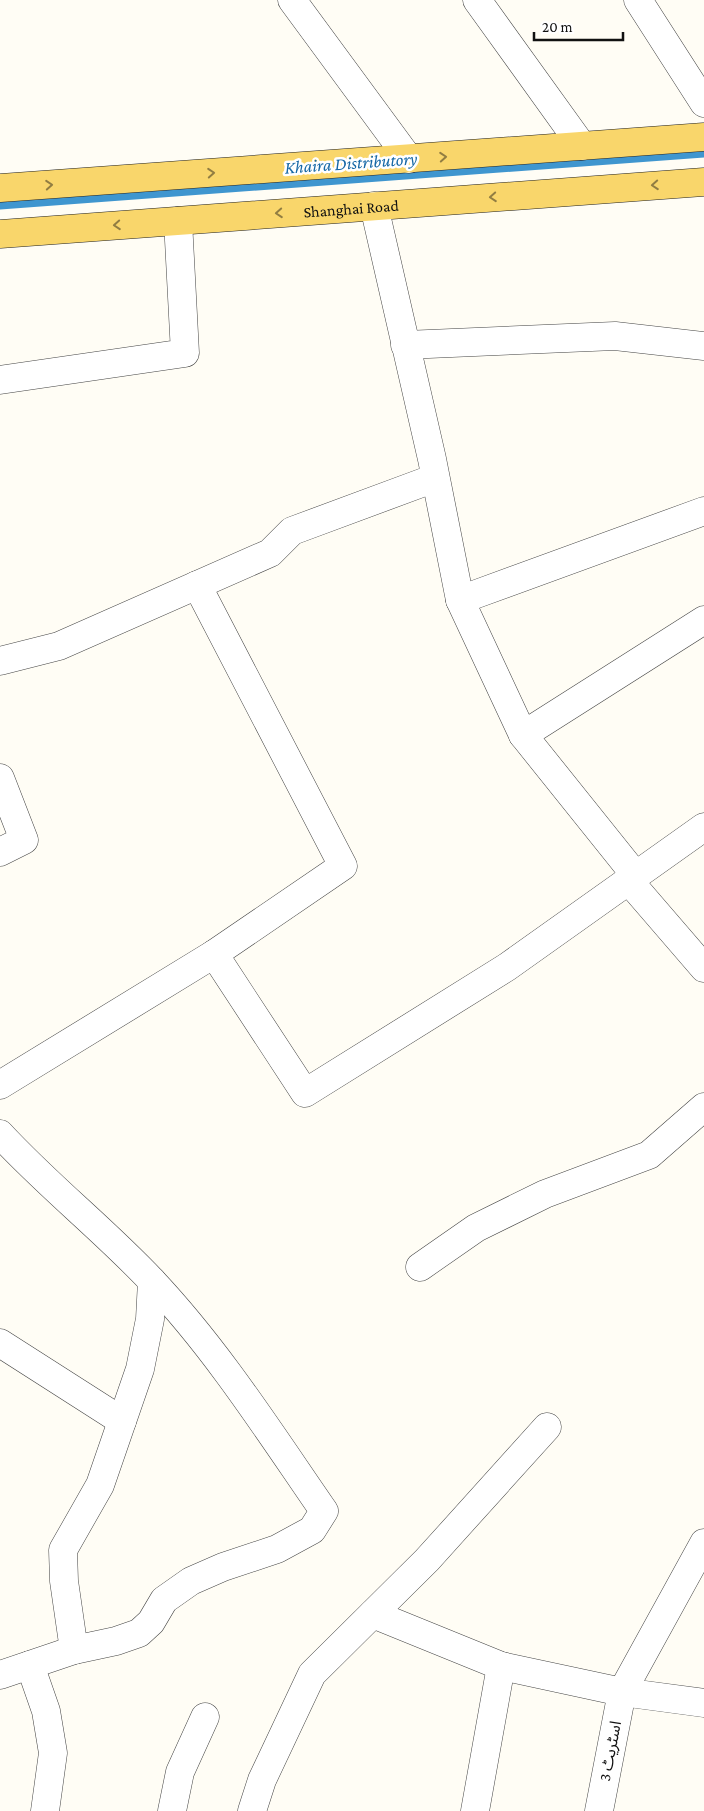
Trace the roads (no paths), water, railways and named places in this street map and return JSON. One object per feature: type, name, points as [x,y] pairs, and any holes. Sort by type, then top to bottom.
[{"type":"main road","points":[[0,188],[704,137]]},
{"type":"main road","name":"Shanghai Road","points":[[0,234],[704,182]]},
{"type":"street","points":[[292,0],[409,159]]},
{"type":"street","points":[[477,0],[582,146]]},
{"type":"street","points":[[638,0],[704,103]]},
{"type":"street","points":[[374,206],[435,478],[460,600],[523,735],[632,878],[704,968]]},
{"type":"street","points":[[0,380],[185,353],[178,221]]},
{"type":"street","points":[[405,345],[615,336],[704,346]]},
{"type":"street","points":[[0,661],[59,646],[270,554],[292,532],[435,478]]},
{"type":"street","points":[[460,600],[704,511]]},
{"type":"street","points":[[0,1084],[214,954],[343,866],[197,585]]},
{"type":"street","points":[[523,735],[704,620]]},
{"type":"street","points":[[0,778],[24,840],[0,852]]},
{"type":"street","points":[[214,954],[305,1093],[508,967],[704,827]]},
{"type":"street","points":[[420,1267],[476,1228],[545,1194],[650,1155],[704,1107]]},
{"type":"street","points":[[0,1134],[29,1166],[152,1281],[222,1364],[324,1511],[312,1530],[277,1549],[224,1567],[191,1581],[164,1600],[151,1622],[139,1633],[116,1641],[74,1650],[0,1675]]},
{"type":"street","points":[[74,1650],[64,1581],[63,1550],[100,1485],[140,1368],[150,1319],[152,1281]]},
{"type":"street","points":[[0,1343],[122,1421]]},
{"type":"street","points":[[252,1811],[262,1780],[312,1674],[427,1560],[548,1427]]},
{"type":"street","name":"اسٹریٹ 3","points":[[599,1811],[622,1692],[704,1543]]},
{"type":"street","points":[[373,1614],[500,1666],[622,1692],[704,1703]]},
{"type":"street","points":[[30,1666],[46,1711],[53,1753],[45,1811]]},
{"type":"street","points":[[475,1811],[500,1666]]},
{"type":"street","points":[[172,1811],[180,1772],[205,1717]]},
{"type":"waterway","name":"Khaira Distributory","points":[[0,205],[704,153]]}]
